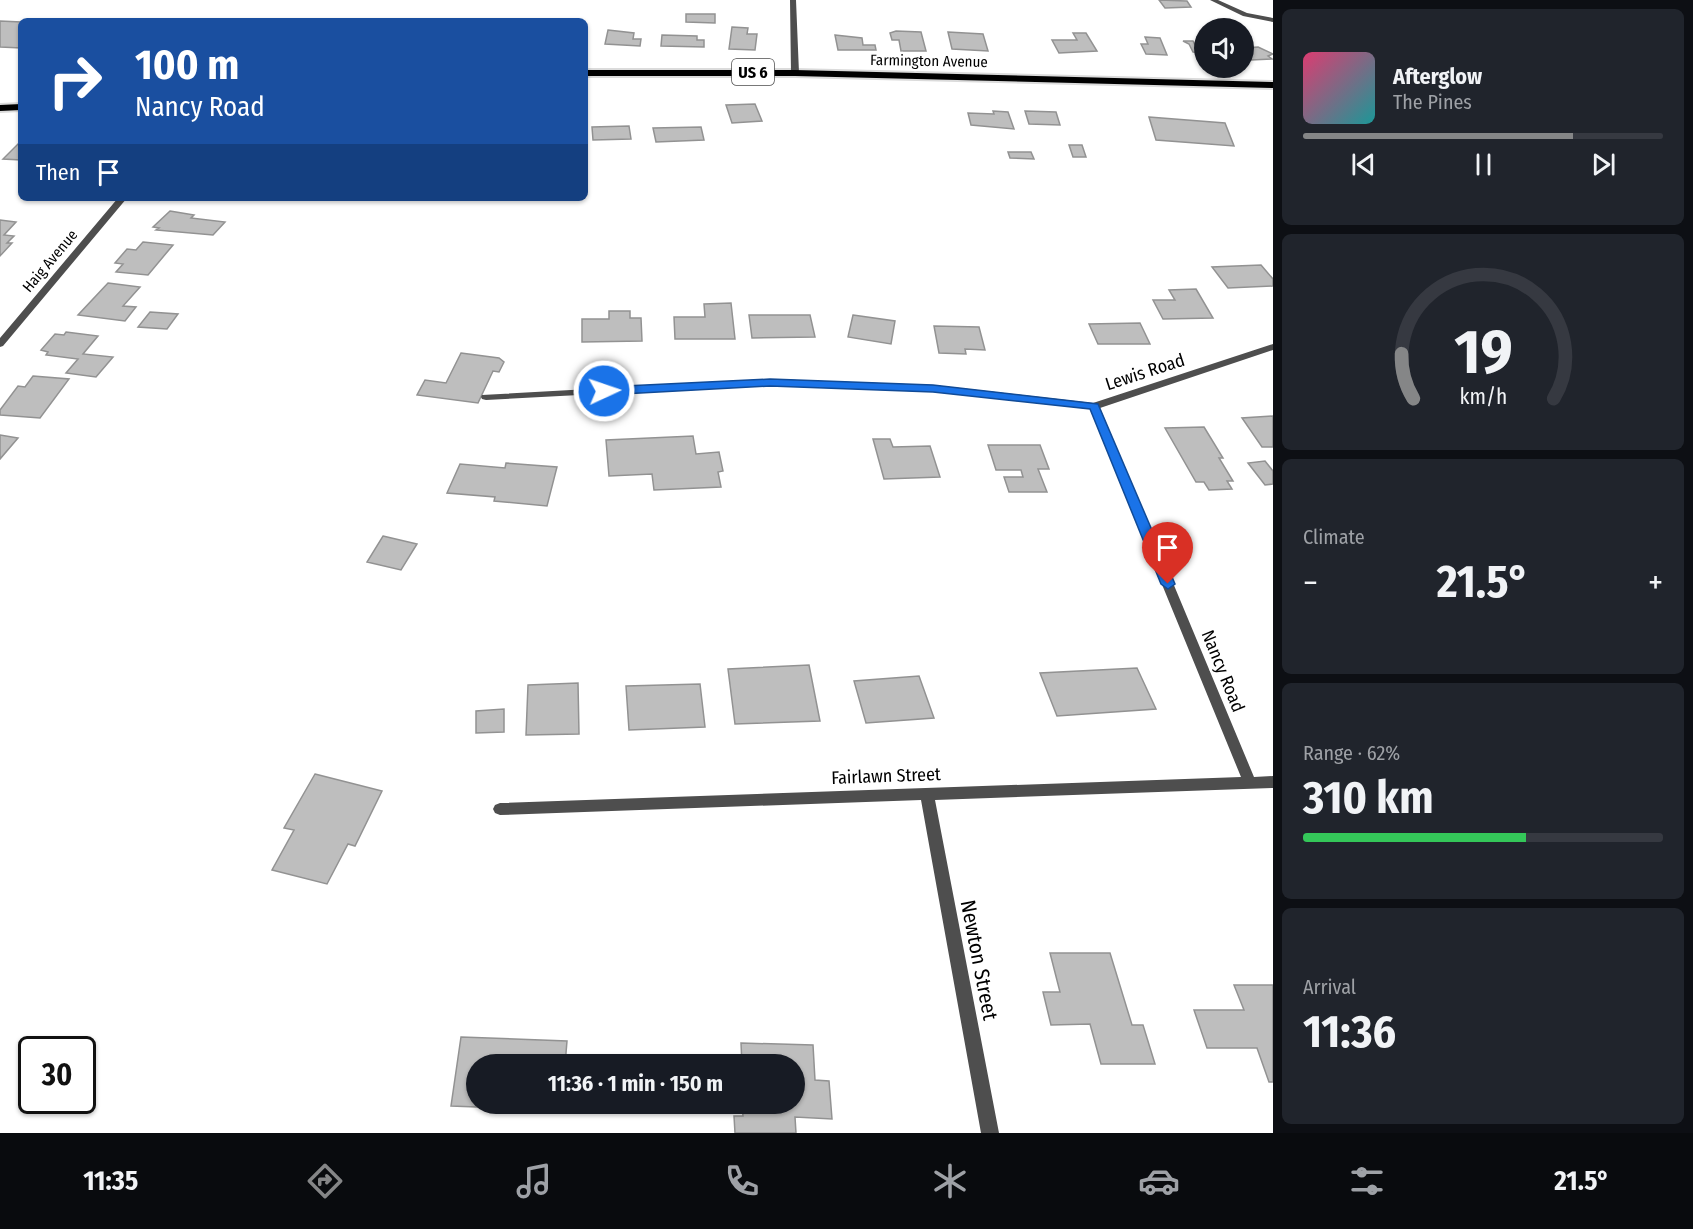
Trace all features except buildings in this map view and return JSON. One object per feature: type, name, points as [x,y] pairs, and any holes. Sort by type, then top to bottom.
[{"type":"highway","name":"Farmington Avenue","points":[[588,73],[795,73],[1273,85]]},
{"type":"highway","points":[[0,108],[18,107]]},
{"type":"street","points":[[793,0],[795,73]]},
{"type":"street","points":[[1213,0],[1245,15],[1273,20]]},
{"type":"street","name":"Haig Avenue","points":[[0,344],[120,201]]},
{"type":"street","name":"Lewis Road","points":[[486,397],[770,382],[933,388],[1094,406],[1273,347]]},
{"type":"street","name":"Nancy Road","points":[[1094,406],[1250,783]]},
{"type":"street","name":"Fairlawn Street","points":[[500,809],[1273,782]]},
{"type":"street","name":"Newton Street","points":[[927,794],[990,1133]]},
{"type":"route","points":[[604,391],[770,382],[933,388],[1094,406],[1168,584]]}]
